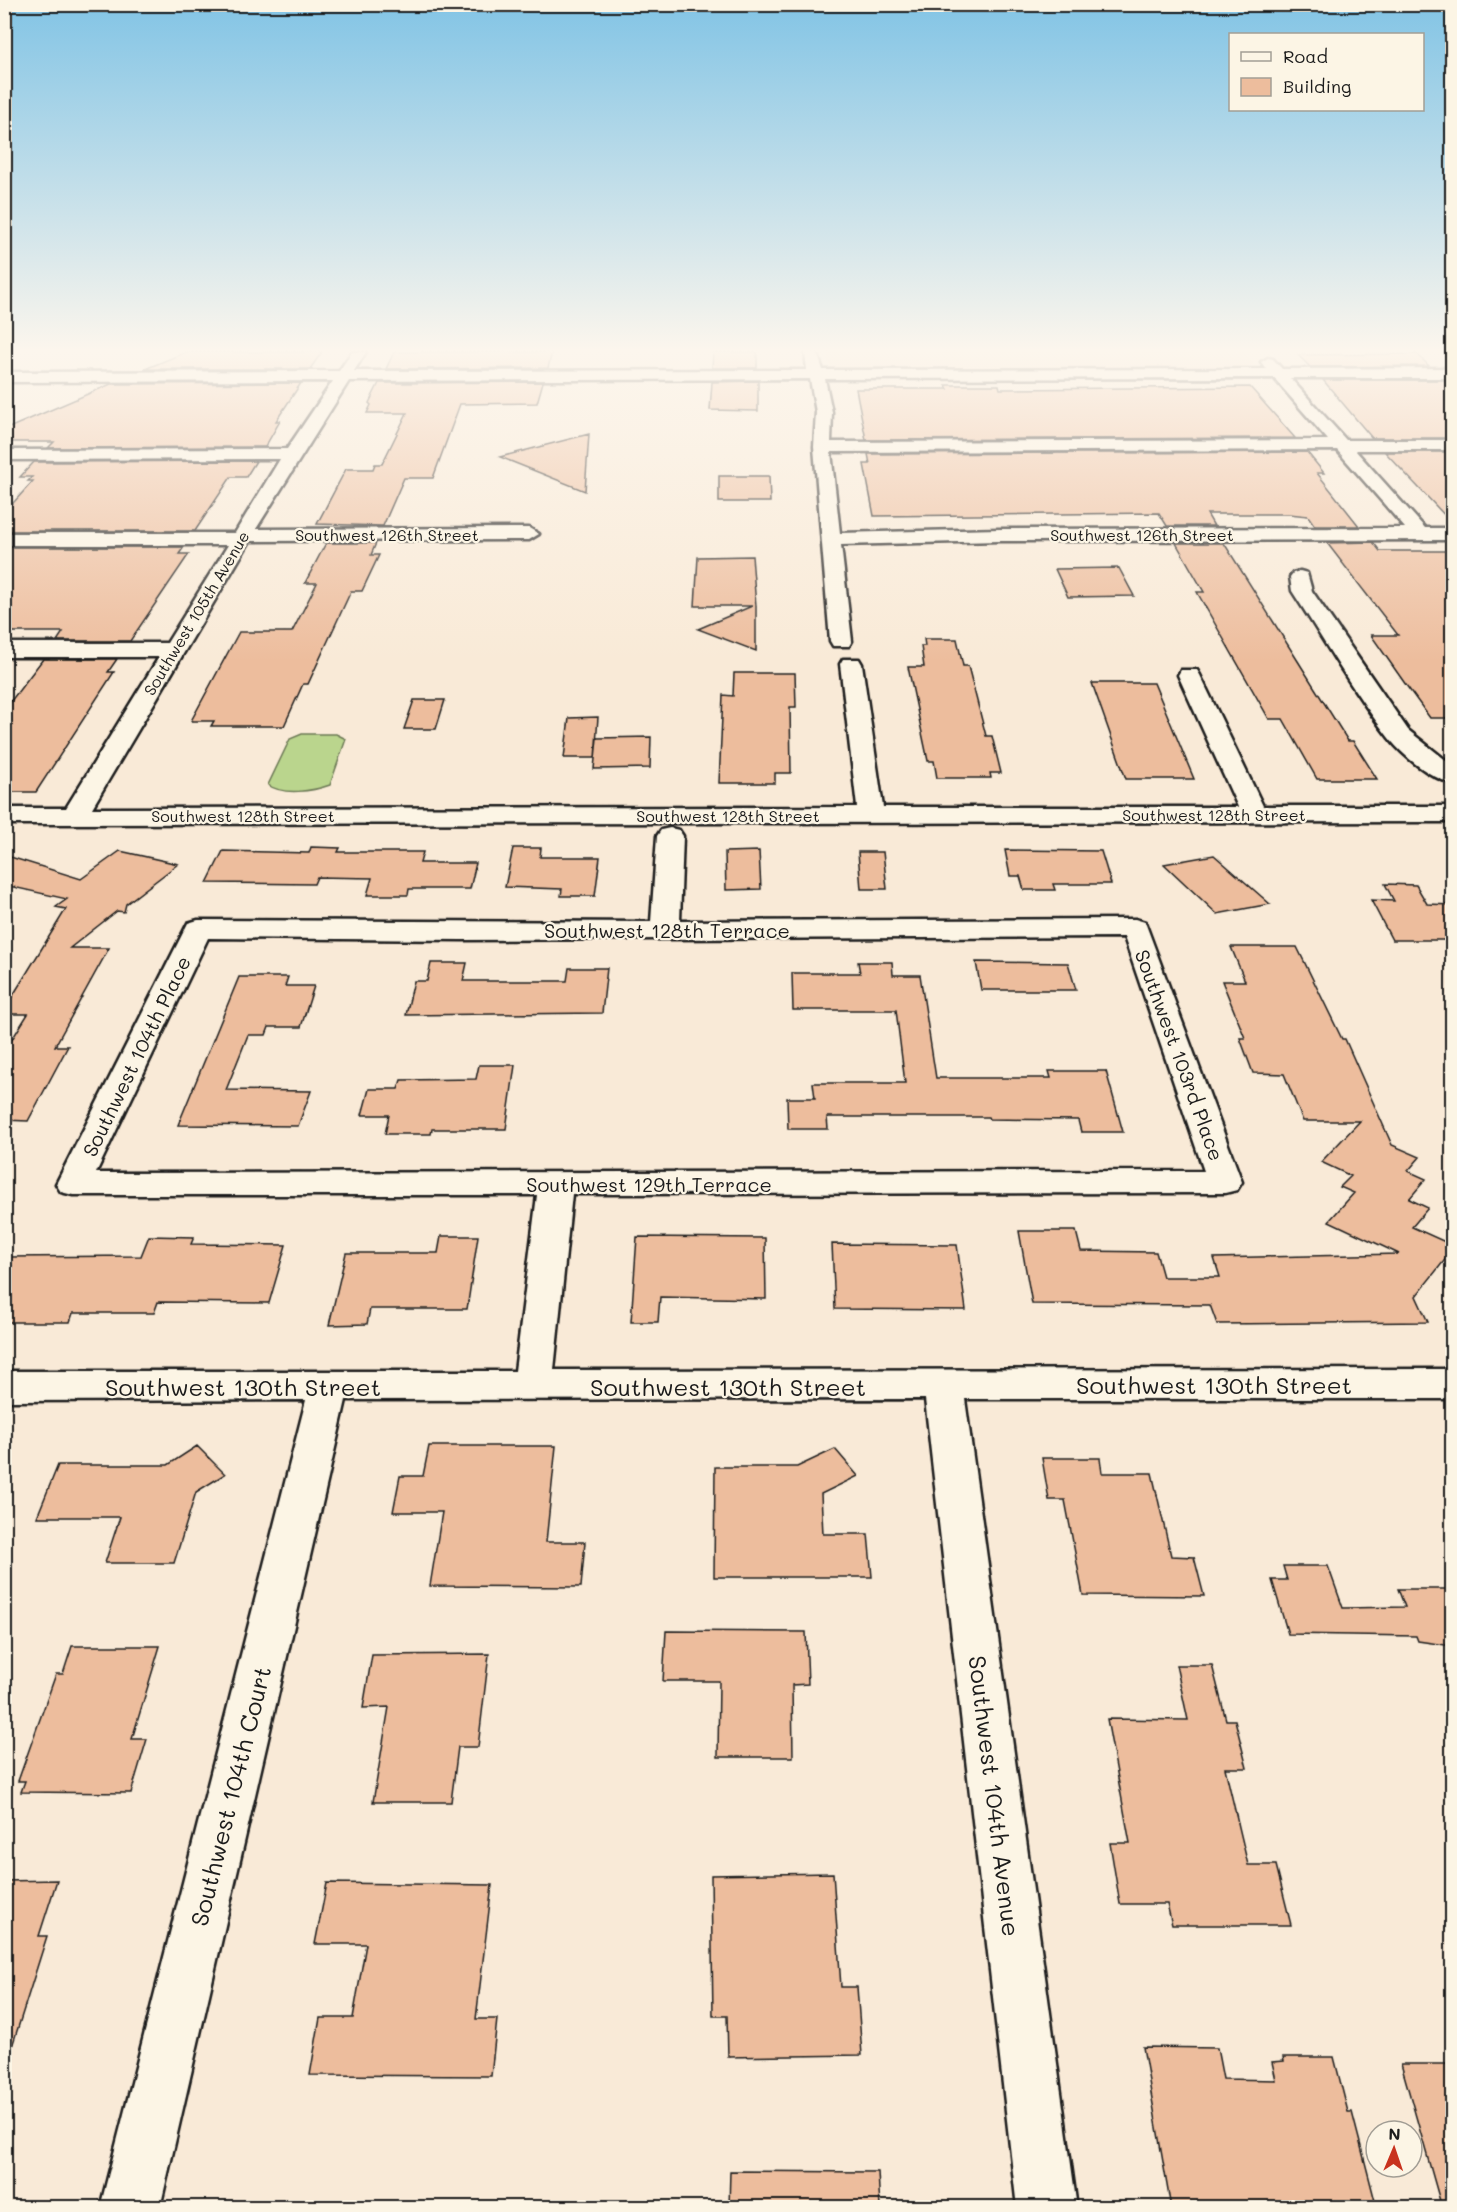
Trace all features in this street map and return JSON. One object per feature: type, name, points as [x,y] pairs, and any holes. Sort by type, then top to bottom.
[{"type":"street","name":"Southwest 105th Avenue","points":[[74,816],[291,455]]},
{"type":"street","points":[[823,455],[841,640]]},
{"type":"street","points":[[1350,455],[1420,534]]},
{"type":"street","name":"Southwest 126th Street","points":[[4,540],[529,534]]},
{"type":"street","name":"Southwest 126th Street","points":[[832,539],[999,535],[1452,534]]},
{"type":"street","points":[[1300,577],[1302,591],[1399,735],[1427,759],[1452,776]]},
{"type":"street","points":[[4,650],[173,650]]},
{"type":"street","points":[[851,664],[871,815]]},
{"type":"street","points":[[1189,675],[1254,814]]},
{"type":"street","name":"Southwest 128th Street","points":[[4,816],[1452,814]]},
{"type":"street","points":[[665,930],[670,836]]},
{"type":"street","name":"Southwest 128th Terrace","points":[[198,929],[1135,928]]},
{"type":"street","name":"Southwest 103rd Place","points":[[1135,928],[1225,1182]]},
{"type":"street","name":"Southwest 104th Place","points":[[73,1184],[198,929]]},
{"type":"street","name":"Southwest 129th Terrace","points":[[73,1184],[1225,1182]]},
{"type":"street","points":[[533,1386],[556,1184]]},
{"type":"street","name":"Southwest 130th Street","points":[[4,1386],[1452,1384]]},
{"type":"street","name":"Southwest 104th Court","points":[[130,2208],[330,1385]]},
{"type":"street","name":"Southwest 104th Avenue","points":[[943,1385],[1047,2208]]},
{"type":"green space","points":[[302,734],[336,734],[346,739],[330,785],[307,791],[290,791],[268,785],[290,739]]},
{"type":"building","points":[[386,455],[441,455],[433,478],[404,478],[383,526],[317,524],[346,469],[373,469],[375,464],[382,464]]},
{"type":"building","points":[[588,455],[585,491],[500,457]]},
{"type":"building","points":[[868,455],[1310,455],[1324,473],[1317,473],[1359,526],[1315,526],[1308,516],[1289,514],[1207,514],[1214,526],[1167,526],[1159,513],[874,516],[864,464],[870,464]]},
{"type":"building","points":[[1388,455],[1452,455],[1452,523]]},
{"type":"building","points":[[256,461],[246,477],[231,477],[195,531],[4,531],[4,513],[33,481],[28,481],[32,477],[20,477],[34,462]]},
{"type":"building","points":[[719,476],[769,476],[770,502],[719,502]]},
{"type":"building","points":[[1373,542],[1380,551],[1452,551],[1452,718],[1430,718],[1406,685],[1371,635],[1398,635],[1327,543]]},
{"type":"building","points":[[326,543],[376,543],[371,555],[379,555],[362,591],[351,591],[308,684],[303,684],[284,726],[211,726],[214,721],[191,721],[239,632],[292,632],[317,583],[305,583]]},
{"type":"building","points":[[1176,543],[1224,543],[1348,741],[1353,741],[1377,779],[1317,779],[1283,719],[1269,719],[1197,592],[1204,592]]},
{"type":"building","points":[[4,547],[184,547],[179,554],[189,554],[130,641],[57,641],[63,632],[4,632]]},
{"type":"building","points":[[752,556],[756,606],[756,651],[698,629],[752,606],[695,606],[698,557]]},
{"type":"building","points":[[1119,568],[1134,596],[1068,597],[1055,569]]},
{"type":"building","points":[[924,639],[957,639],[963,666],[968,666],[986,736],[992,736],[1001,773],[990,773],[991,778],[937,778],[934,761],[928,761],[908,667],[924,667],[921,646],[925,646]]},
{"type":"building","points":[[43,659],[117,659],[108,672],[114,672],[36,792],[4,792],[4,710]]},
{"type":"building","points":[[734,673],[795,673],[796,707],[790,707],[791,773],[775,773],[775,783],[719,783],[723,695],[733,696]]},
{"type":"building","points":[[1092,683],[1154,683],[1194,779],[1126,779]]},
{"type":"building","points":[[414,700],[445,700],[436,729],[404,729]]},
{"type":"building","points":[[598,717],[595,758],[564,758],[569,718]]},
{"type":"building","points":[[651,737],[650,768],[594,769],[597,738]]},
{"type":"building","points":[[311,847],[340,848],[338,852],[423,852],[420,863],[476,863],[470,889],[409,889],[408,895],[367,895],[372,878],[317,877],[314,884],[207,883],[223,851],[309,853]]},
{"type":"building","points":[[513,848],[541,848],[540,857],[600,857],[595,896],[561,896],[562,889],[505,887]]},
{"type":"building","points":[[1005,850],[1101,851],[1111,884],[1053,884],[1055,890],[1024,890],[1020,876],[1010,876]]},
{"type":"building","points":[[120,851],[178,864],[126,904],[124,912],[117,911],[70,948],[109,948],[55,1046],[68,1046],[28,1121],[4,1120],[4,1052],[28,1014],[4,1014],[4,1010],[66,909],[56,907],[67,899],[4,885],[4,855],[81,879]]},
{"type":"building","points":[[759,851],[761,889],[726,890],[725,852]]},
{"type":"building","points":[[858,852],[883,852],[887,889],[861,889]]},
{"type":"building","points":[[1214,855],[1270,904],[1217,914],[1164,864]]},
{"type":"building","points":[[1385,884],[1416,885],[1427,904],[1452,905],[1452,940],[1392,940],[1371,900],[1394,901]]},
{"type":"building","points":[[1231,947],[1297,947],[1342,1039],[1345,1039],[1392,1145],[1420,1157],[1408,1171],[1426,1179],[1409,1199],[1428,1208],[1412,1227],[1452,1245],[1452,1251],[1416,1296],[1428,1322],[1217,1324],[1210,1305],[1032,1304],[1019,1231],[1076,1231],[1081,1251],[1156,1252],[1163,1277],[1220,1277],[1214,1258],[1399,1254],[1329,1221],[1354,1193],[1340,1187],[1351,1176],[1321,1162],[1360,1121],[1303,1121],[1284,1074],[1253,1073],[1240,1038],[1245,1038],[1222,981],[1245,981]]},
{"type":"building","points":[[858,962],[892,962],[893,975],[920,975],[936,1078],[1051,1078],[1049,1071],[1106,1071],[1123,1132],[1081,1132],[1078,1120],[989,1119],[988,1117],[827,1117],[828,1129],[788,1129],[787,1098],[815,1098],[813,1083],[905,1083],[896,1010],[793,1010],[792,973],[860,973]]},
{"type":"building","points":[[976,962],[1068,963],[1076,990],[981,990]]},
{"type":"building","points":[[431,963],[467,963],[463,981],[567,981],[569,968],[607,968],[602,1013],[406,1015],[414,981],[427,981]]},
{"type":"building","points":[[239,977],[288,977],[285,986],[314,986],[301,1027],[269,1027],[266,1035],[248,1035],[226,1090],[311,1091],[298,1126],[178,1125]]},
{"type":"building","points":[[479,1065],[515,1065],[506,1129],[432,1129],[431,1134],[385,1134],[389,1115],[362,1115],[369,1089],[398,1089],[401,1080],[476,1079]]},
{"type":"building","points":[[149,1236],[194,1237],[191,1244],[286,1245],[269,1303],[158,1302],[154,1313],[73,1313],[70,1322],[4,1322],[4,1257],[141,1256]]},
{"type":"building","points":[[441,1236],[478,1236],[467,1309],[370,1309],[367,1324],[329,1325],[346,1253],[438,1253]]},
{"type":"building","points":[[637,1237],[765,1238],[766,1299],[660,1297],[658,1322],[631,1322]]},
{"type":"building","points":[[832,1244],[957,1245],[966,1310],[835,1309]]},
{"type":"building","points":[[197,1446],[225,1474],[196,1492],[174,1563],[105,1563],[120,1517],[37,1517],[58,1465],[168,1465]]},
{"type":"building","points":[[429,1446],[556,1446],[546,1542],[585,1542],[581,1587],[430,1586],[442,1512],[393,1512],[400,1476],[423,1476]]},
{"type":"building","points":[[835,1449],[858,1476],[821,1494],[823,1534],[868,1534],[872,1577],[714,1577],[715,1467],[797,1467]]},
{"type":"building","points":[[1042,1458],[1100,1458],[1102,1473],[1152,1473],[1171,1556],[1194,1557],[1204,1596],[1083,1595],[1065,1500],[1049,1500]]},
{"type":"building","points":[[1283,1566],[1328,1566],[1343,1608],[1405,1607],[1398,1589],[1452,1589],[1452,1646],[1418,1641],[1416,1636],[1288,1634],[1272,1580],[1287,1580]]},
{"type":"building","points":[[666,1631],[806,1632],[808,1684],[792,1685],[793,1757],[718,1757],[719,1681],[663,1681]]},
{"type":"building","points":[[72,1646],[160,1646],[132,1739],[147,1739],[131,1793],[21,1792],[25,1781],[18,1781],[56,1674],[63,1674]]},
{"type":"building","points":[[489,1654],[478,1747],[458,1747],[451,1802],[373,1802],[389,1707],[363,1708],[372,1655]]},
{"type":"building","points":[[1176,1665],[1212,1665],[1226,1720],[1235,1720],[1247,1768],[1225,1768],[1248,1865],[1276,1865],[1291,1925],[1172,1925],[1167,1904],[1120,1904],[1110,1843],[1130,1843],[1107,1719],[1188,1720]]},
{"type":"building","points":[[833,1873],[841,1987],[857,1987],[862,2055],[728,2057],[727,2016],[713,2016],[711,1875]]},
{"type":"building","points":[[57,1880],[39,1936],[47,1936],[10,2053],[4,2052],[4,1881]]},
{"type":"building","points":[[327,1883],[492,1885],[476,2019],[497,2019],[491,2076],[310,2075],[320,2018],[353,2018],[366,1944],[315,1944]]},
{"type":"building","points":[[1143,2047],[1217,2048],[1223,2079],[1276,2080],[1272,2062],[1284,2061],[1283,2057],[1334,2057],[1348,2112],[1352,2112],[1364,2158],[1364,2179],[1369,2179],[1375,2201],[1371,2202],[1372,2208],[1171,2208]]},
{"type":"building","points":[[1401,2064],[1452,2064],[1452,2208],[1442,2208],[1424,2145],[1424,2119],[1417,2119]]},
{"type":"building","points":[[730,2171],[878,2172],[880,2208],[729,2208]]}]
